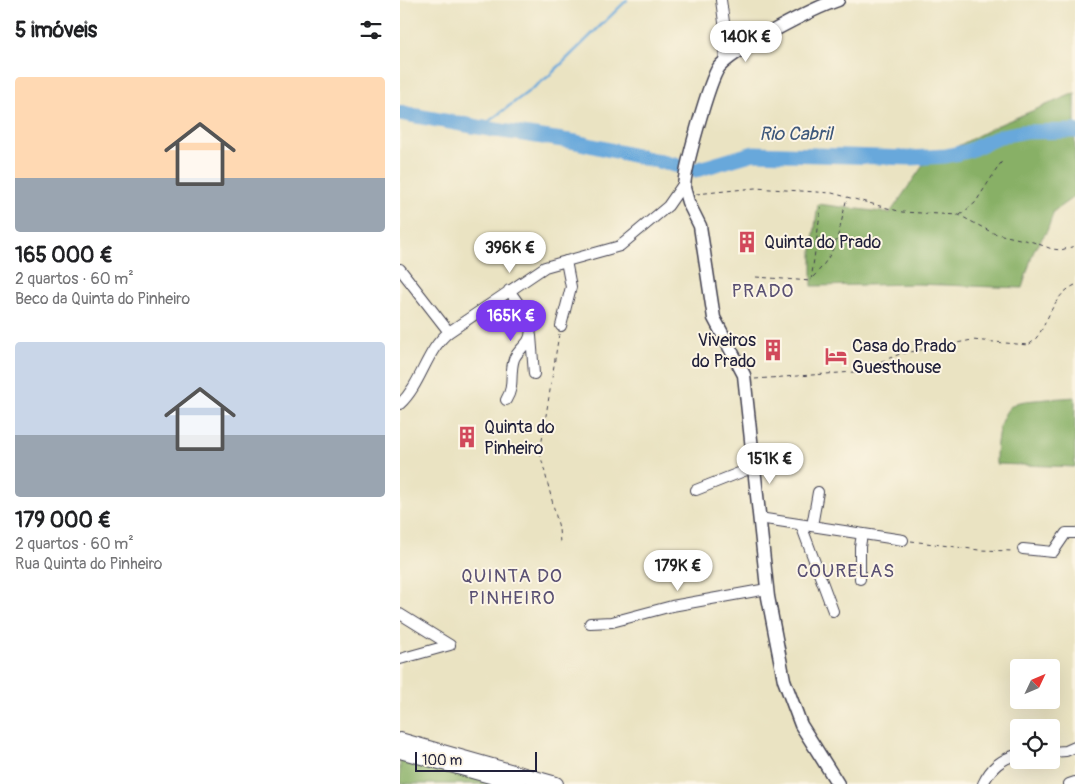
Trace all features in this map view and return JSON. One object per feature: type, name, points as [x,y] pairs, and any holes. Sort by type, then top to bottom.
[{"type":"highway","points":[[400,740],[556,784]]},
{"type":"highway","points":[[400,751],[519,784]]},
{"type":"main road","points":[[838,0],[807,13],[724,62],[712,82],[684,180],[676,201],[694,215],[700,229],[714,318],[741,366],[745,380],[767,590],[783,675],[804,731],[838,784]]},
{"type":"street","points":[[721,0],[726,37],[724,62]]},
{"type":"street","points":[[400,404],[416,386],[437,345],[449,332],[546,266],[620,246],[676,201]]},
{"type":"street","points":[[561,326],[572,287],[566,261]]},
{"type":"street","points":[[400,269],[449,332]]},
{"type":"street","points":[[509,290],[528,319],[531,332],[534,374]]},
{"type":"street","points":[[506,400],[512,387],[514,361],[531,332]]},
{"type":"street","points":[[696,490],[754,467]]},
{"type":"street","points":[[812,526],[818,492]]},
{"type":"street","points":[[759,518],[903,540]]},
{"type":"street","points":[[801,525],[833,611]]},
{"type":"street","points":[[1023,549],[1053,552],[1066,533],[1075,533]]},
{"type":"street","points":[[860,579],[862,534]]},
{"type":"street","points":[[590,623],[612,622],[672,606],[767,590]]},
{"type":"street","points":[[400,614],[450,644],[400,659]]},
{"type":"street","points":[[1060,751],[1075,747]]},
{"type":"street","points":[[983,784],[995,765],[1010,757]]},
{"type":"street","points":[[1070,784],[1075,782]]},
{"type":"path","points":[[959,215],[975,203],[1004,158]]},
{"type":"path","points":[[676,201],[713,191],[754,188],[847,196],[902,212],[959,215],[993,233],[1033,242],[1052,249],[1064,249],[1075,246]]},
{"type":"path","points":[[756,277],[807,282],[813,277],[824,266],[834,250],[847,196]]},
{"type":"path","points":[[813,277],[814,250],[821,207]]},
{"type":"path","points":[[745,380],[848,374],[905,353],[972,340],[1028,345],[1035,339],[1054,302],[1075,285]]},
{"type":"path","points":[[560,544],[560,528],[540,453],[561,326]]},
{"type":"path","points":[[892,357],[909,376]]},
{"type":"path","points":[[903,540],[997,552],[1023,549]]},
{"type":"green space","points":[[1075,93],[1075,196],[1054,211],[1047,231],[1034,250],[1022,288],[916,284],[812,286],[812,250],[818,204],[890,213],[924,164],[996,126]]},
{"type":"green space","points":[[1075,397],[1075,467],[996,464],[996,449],[1001,422],[1010,408],[1020,402]]},
{"type":"green space","points":[[400,755],[503,784],[400,784]]},
{"type":"waterway","points":[[480,128],[549,76],[627,0]]},
{"type":"waterway","name":"Rio Cabril","points":[[400,113],[576,142],[696,170],[754,153],[910,158],[946,156],[968,151],[1001,136],[1022,132],[1075,131]]},
{"type":"place","name":"Quinta do Prado","points":[[747,242]]},
{"type":"place","name":"Viveiros do Prado","points":[[773,350]]},
{"type":"place","name":"Casa do Prado Guesthouse","points":[[836,356]]},
{"type":"place","name":"Quinta do Pinheiro","points":[[467,437]]},
{"type":"district","name":"PRADO","points":[[763,291]]},
{"type":"district","name":"COURELAS","points":[[846,571]]},
{"type":"district","name":"QUINTA DO PINHEIRO","points":[[512,587]]}]
